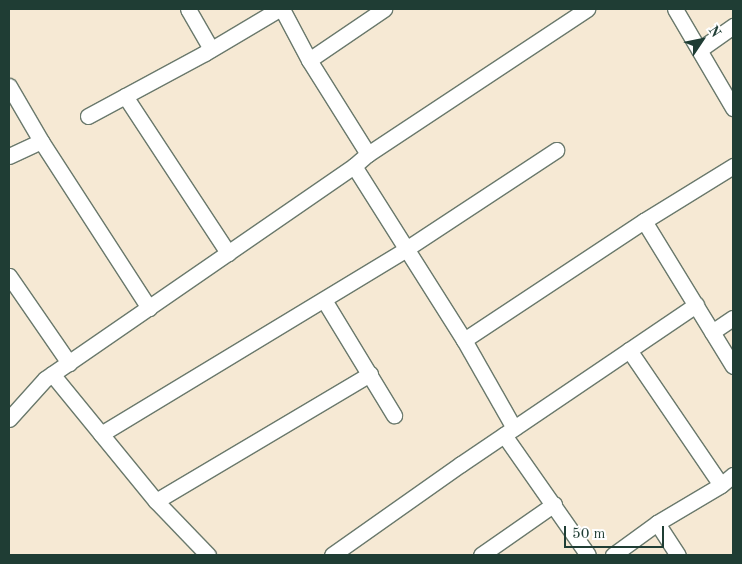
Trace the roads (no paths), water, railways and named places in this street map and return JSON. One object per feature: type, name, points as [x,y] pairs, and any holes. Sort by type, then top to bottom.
[{"type":"street","points":[[188,9],[211,49]]},
{"type":"street","points":[[88,116],[281,9],[309,60],[368,154]]},
{"type":"street","points":[[309,60],[384,9]]},
{"type":"street","points":[[9,419],[52,374],[354,166],[368,154],[587,9]]},
{"type":"street","points":[[675,9],[733,108]]},
{"type":"street","points":[[699,50],[733,26]]},
{"type":"street","points":[[9,86],[41,141],[148,308]]},
{"type":"street","points":[[125,96],[228,253]]},
{"type":"street","points":[[9,156],[41,141]]},
{"type":"street","points":[[101,434],[406,249],[556,150]]},
{"type":"street","points":[[354,166],[464,340],[509,431],[588,555]]},
{"type":"street","points":[[464,340],[644,221],[733,166]]},
{"type":"street","points":[[644,221],[733,366]]},
{"type":"street","points":[[9,276],[69,363]]},
{"type":"street","points":[[324,300],[394,415]]},
{"type":"street","points":[[332,555],[509,431],[696,305]]},
{"type":"street","points":[[712,332],[733,318]]},
{"type":"street","points":[[629,350],[721,485]]},
{"type":"street","points":[[52,374],[156,501],[208,555]]},
{"type":"street","points":[[156,501],[370,374]]},
{"type":"street","points":[[613,555],[657,523],[721,485],[733,475]]},
{"type":"street","points":[[481,555],[554,504]]},
{"type":"street","points":[[657,523],[678,555]]}]
